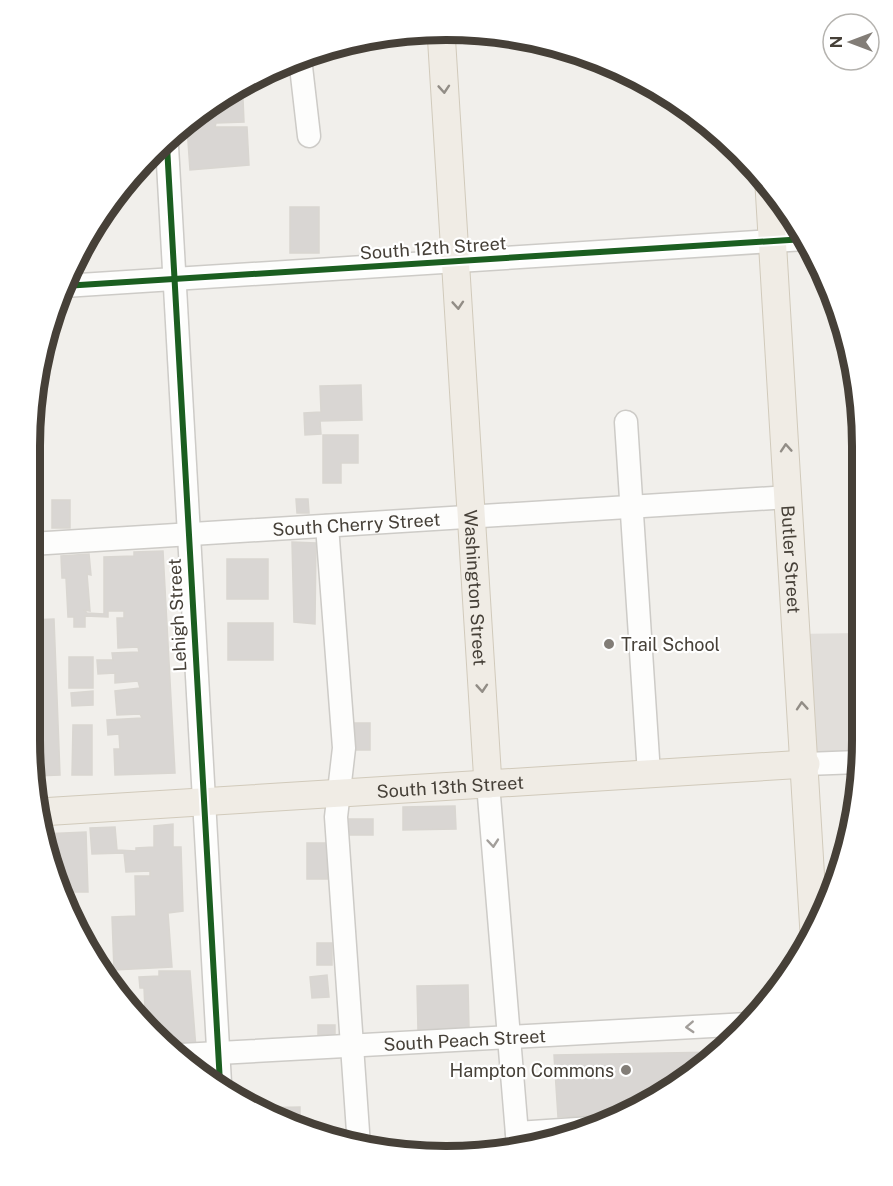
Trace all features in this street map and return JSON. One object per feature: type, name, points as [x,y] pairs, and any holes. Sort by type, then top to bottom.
[{"type":"main road","name":"Washington Street","points":[[442,40],[488,784]]},
{"type":"main road","name":"Butler Street","points":[[770,200],[806,764],[813,914]]},
{"type":"main road","name":"South 13th Street","points":[[47,812],[806,764]]},
{"type":"street","points":[[301,67],[309,136]]},
{"type":"street","name":"Lehigh Street","points":[[167,152],[202,801],[220,1076]]},
{"type":"street","name":"South 12th Street","points":[[74,285],[795,240]]},
{"type":"street","points":[[626,422],[649,774]]},
{"type":"street","name":"South Cherry Street","points":[[40,543],[789,497]]},
{"type":"street","points":[[327,525],[344,748],[336,817],[358,1136]]},
{"type":"street","name":"South 13th Street","points":[[806,764],[852,762]]},
{"type":"street","name":"Washington Street","points":[[488,784],[517,1139]]},
{"type":"street","name":"South Peach Street","points":[[190,1055],[736,1025]]},
{"type":"shaded area","points":[[852,633],[852,760],[803,762],[796,634]]},
{"type":"building","points":[[239,98],[243,99],[244,122],[216,123],[215,127],[247,127],[249,165],[190,170],[187,134],[221,109]]},
{"type":"building","points":[[290,207],[319,207],[319,253],[290,253]]},
{"type":"building","points":[[361,385],[362,420],[320,421],[321,434],[305,435],[304,413],[321,412],[320,386]]},
{"type":"building","points":[[323,435],[358,435],[358,463],[341,463],[341,483],[323,483]]},
{"type":"building","points":[[296,499],[308,499],[309,513],[297,513]]},
{"type":"building","points":[[52,500],[70,500],[70,528],[52,528]]},
{"type":"building","points":[[292,542],[316,543],[315,624],[294,622]]},
{"type":"building","points":[[163,551],[175,773],[115,775],[114,749],[120,749],[119,734],[108,735],[107,720],[142,718],[140,714],[117,715],[115,691],[140,688],[138,681],[115,683],[115,673],[98,674],[97,660],[113,660],[112,653],[139,652],[138,647],[118,648],[117,618],[124,618],[124,611],[108,611],[108,617],[85,616],[85,627],[74,627],[74,617],[68,617],[66,578],[62,578],[61,556],[89,554],[91,575],[87,574],[90,611],[84,610],[87,613],[104,614],[104,557],[134,556],[134,552]]},
{"type":"building","points":[[227,559],[268,559],[268,599],[227,599]]},
{"type":"building","points":[[54,619],[60,775],[42,776],[40,620]]},
{"type":"building","points":[[228,623],[273,623],[273,660],[228,660]]},
{"type":"building","points":[[69,657],[93,657],[93,688],[69,688]]},
{"type":"building","points":[[93,691],[93,705],[72,706],[71,693]]},
{"type":"building","points":[[352,723],[370,723],[370,750],[352,750]]},
{"type":"building","points":[[73,725],[92,725],[92,775],[72,775]]},
{"type":"building","points":[[455,806],[456,829],[403,830],[403,807]]},
{"type":"building","points":[[342,819],[373,819],[373,835],[342,835]]},
{"type":"building","points":[[173,824],[173,847],[181,847],[183,911],[168,913],[172,967],[114,970],[112,917],[136,916],[135,876],[150,876],[150,871],[126,872],[124,853],[92,854],[90,828],[115,827],[117,850],[136,851],[136,848],[154,847],[154,826]]},
{"type":"building","points":[[86,832],[88,892],[70,892],[51,834]]},
{"type":"building","points":[[307,843],[328,843],[328,879],[307,879]]},
{"type":"building","points":[[317,943],[332,943],[332,965],[317,965]]},
{"type":"building","points":[[159,971],[190,971],[196,1049],[184,1049],[144,1010],[144,988],[140,988],[139,977],[159,976]]},
{"type":"building","points":[[327,975],[329,997],[312,998],[310,977]]},
{"type":"building","points":[[468,985],[469,1029],[418,1030],[417,986]]},
{"type":"building","points":[[318,1025],[335,1025],[335,1035],[318,1035]]},
{"type":"building","name":"Hampton Commons","points":[[706,1052],[650,1091],[602,1115],[558,1117],[554,1055]]},
{"type":"building","points":[[300,1107],[300,1118],[291,1115],[275,1108]]},
{"type":"cycle path","points":[[167,152],[220,1076]]},
{"type":"cycle path","points":[[74,285],[795,240]]},
{"type":"place","name":"Trail School","points":[[609,644]]},
{"type":"place","name":"Hampton Commons","points":[[626,1070]]}]
